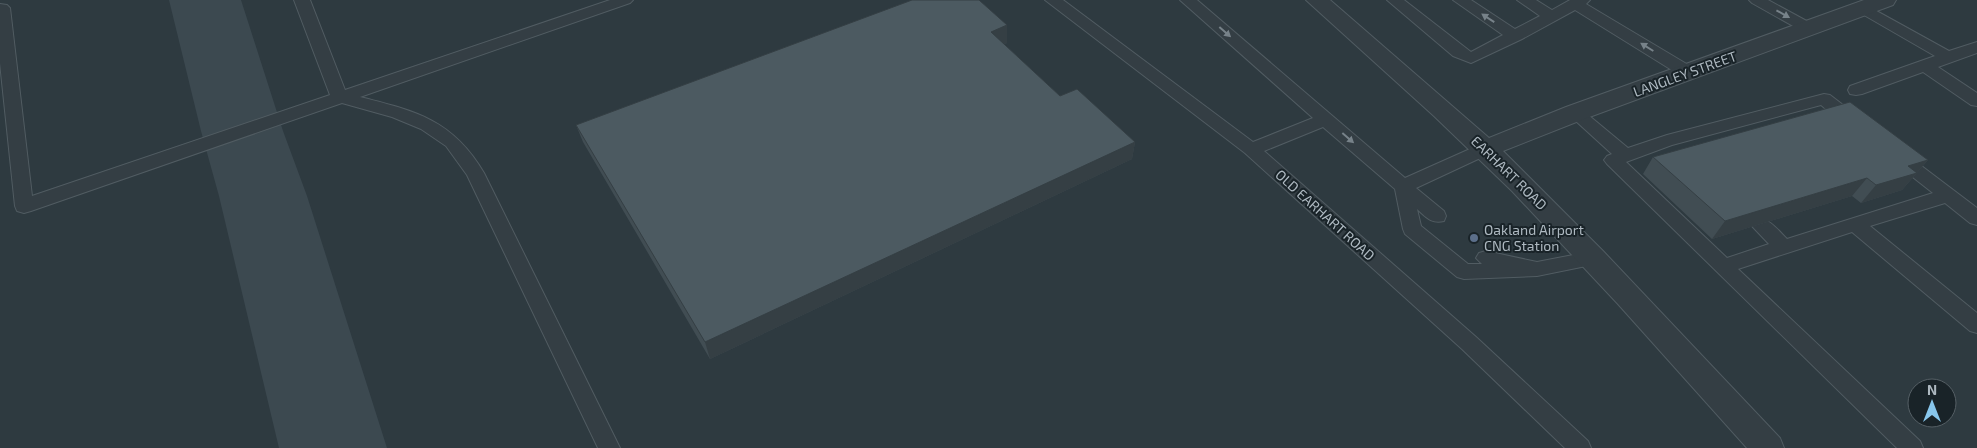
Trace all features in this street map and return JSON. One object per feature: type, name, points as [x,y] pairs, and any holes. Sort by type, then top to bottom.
[{"type":"street","name":"EARHART ROAD","points":[[1317,0],[1485,148],[1594,258],[1768,448]]},
{"type":"street","name":"LANGLEY STREET","points":[[1485,148],[1574,113],[1689,73],[1885,0]]},
{"type":"lane","points":[[302,0],[339,97]]},
{"type":"lane","points":[[0,9],[2,8],[24,206],[625,0]]},
{"type":"lane","name":"OLD EARHART ROAD","points":[[1053,0],[1251,149],[1469,343],[1580,448]]},
{"type":"lane","points":[[1188,0],[1437,216]]},
{"type":"lane","points":[[1395,0],[1459,52],[1471,58],[1516,36],[1571,3],[1689,73]]},
{"type":"lane","points":[[1461,0],[1516,36]]},
{"type":"lane","points":[[1525,0],[1552,16]]},
{"type":"lane","points":[[1757,0],[1808,28]]},
{"type":"lane","points":[[1862,8],[1949,58]]},
{"type":"lane","points":[[1856,90],[1977,47]]},
{"type":"lane","points":[[1926,66],[1977,101]]},
{"type":"lane","points":[[339,97],[415,121],[431,128],[453,143],[475,173],[610,448]]},
{"type":"lane","points":[[1870,135],[1824,98],[1612,160],[1912,448]]},
{"type":"lane","points":[[1574,113],[1624,155]]},
{"type":"lane","points":[[1251,149],[1326,119]]},
{"type":"lane","points":[[1886,147],[1977,218]]},
{"type":"lane","points":[[1403,186],[1485,148]]},
{"type":"lane","points":[[1403,186],[1412,229],[1464,272],[1537,269],[1594,258]]},
{"type":"lane","points":[[1723,266],[1948,195]]},
{"type":"lane","points":[[1759,224],[1784,247]]},
{"type":"lane","points":[[1856,225],[1977,325]]},
{"type":"lane","points":[[1486,258],[1537,269]]},
{"type":"shaded area","points":[[0,0],[1977,0],[1977,448],[0,448]]},
{"type":"building","points":[[912,0],[979,0],[1007,25],[991,32],[1060,96],[1077,89],[1135,142],[705,342],[576,125]]},
{"type":"building","points":[[1850,102],[1928,160],[1908,166],[1917,173],[1876,185],[1867,178],[1725,221],[1653,157]]},
{"type":"taxiway","points":[[205,0],[242,131],[263,196],[333,448]]},
{"type":"place","name":"Oakland Airport CNG Station","points":[[1474,238]]}]
